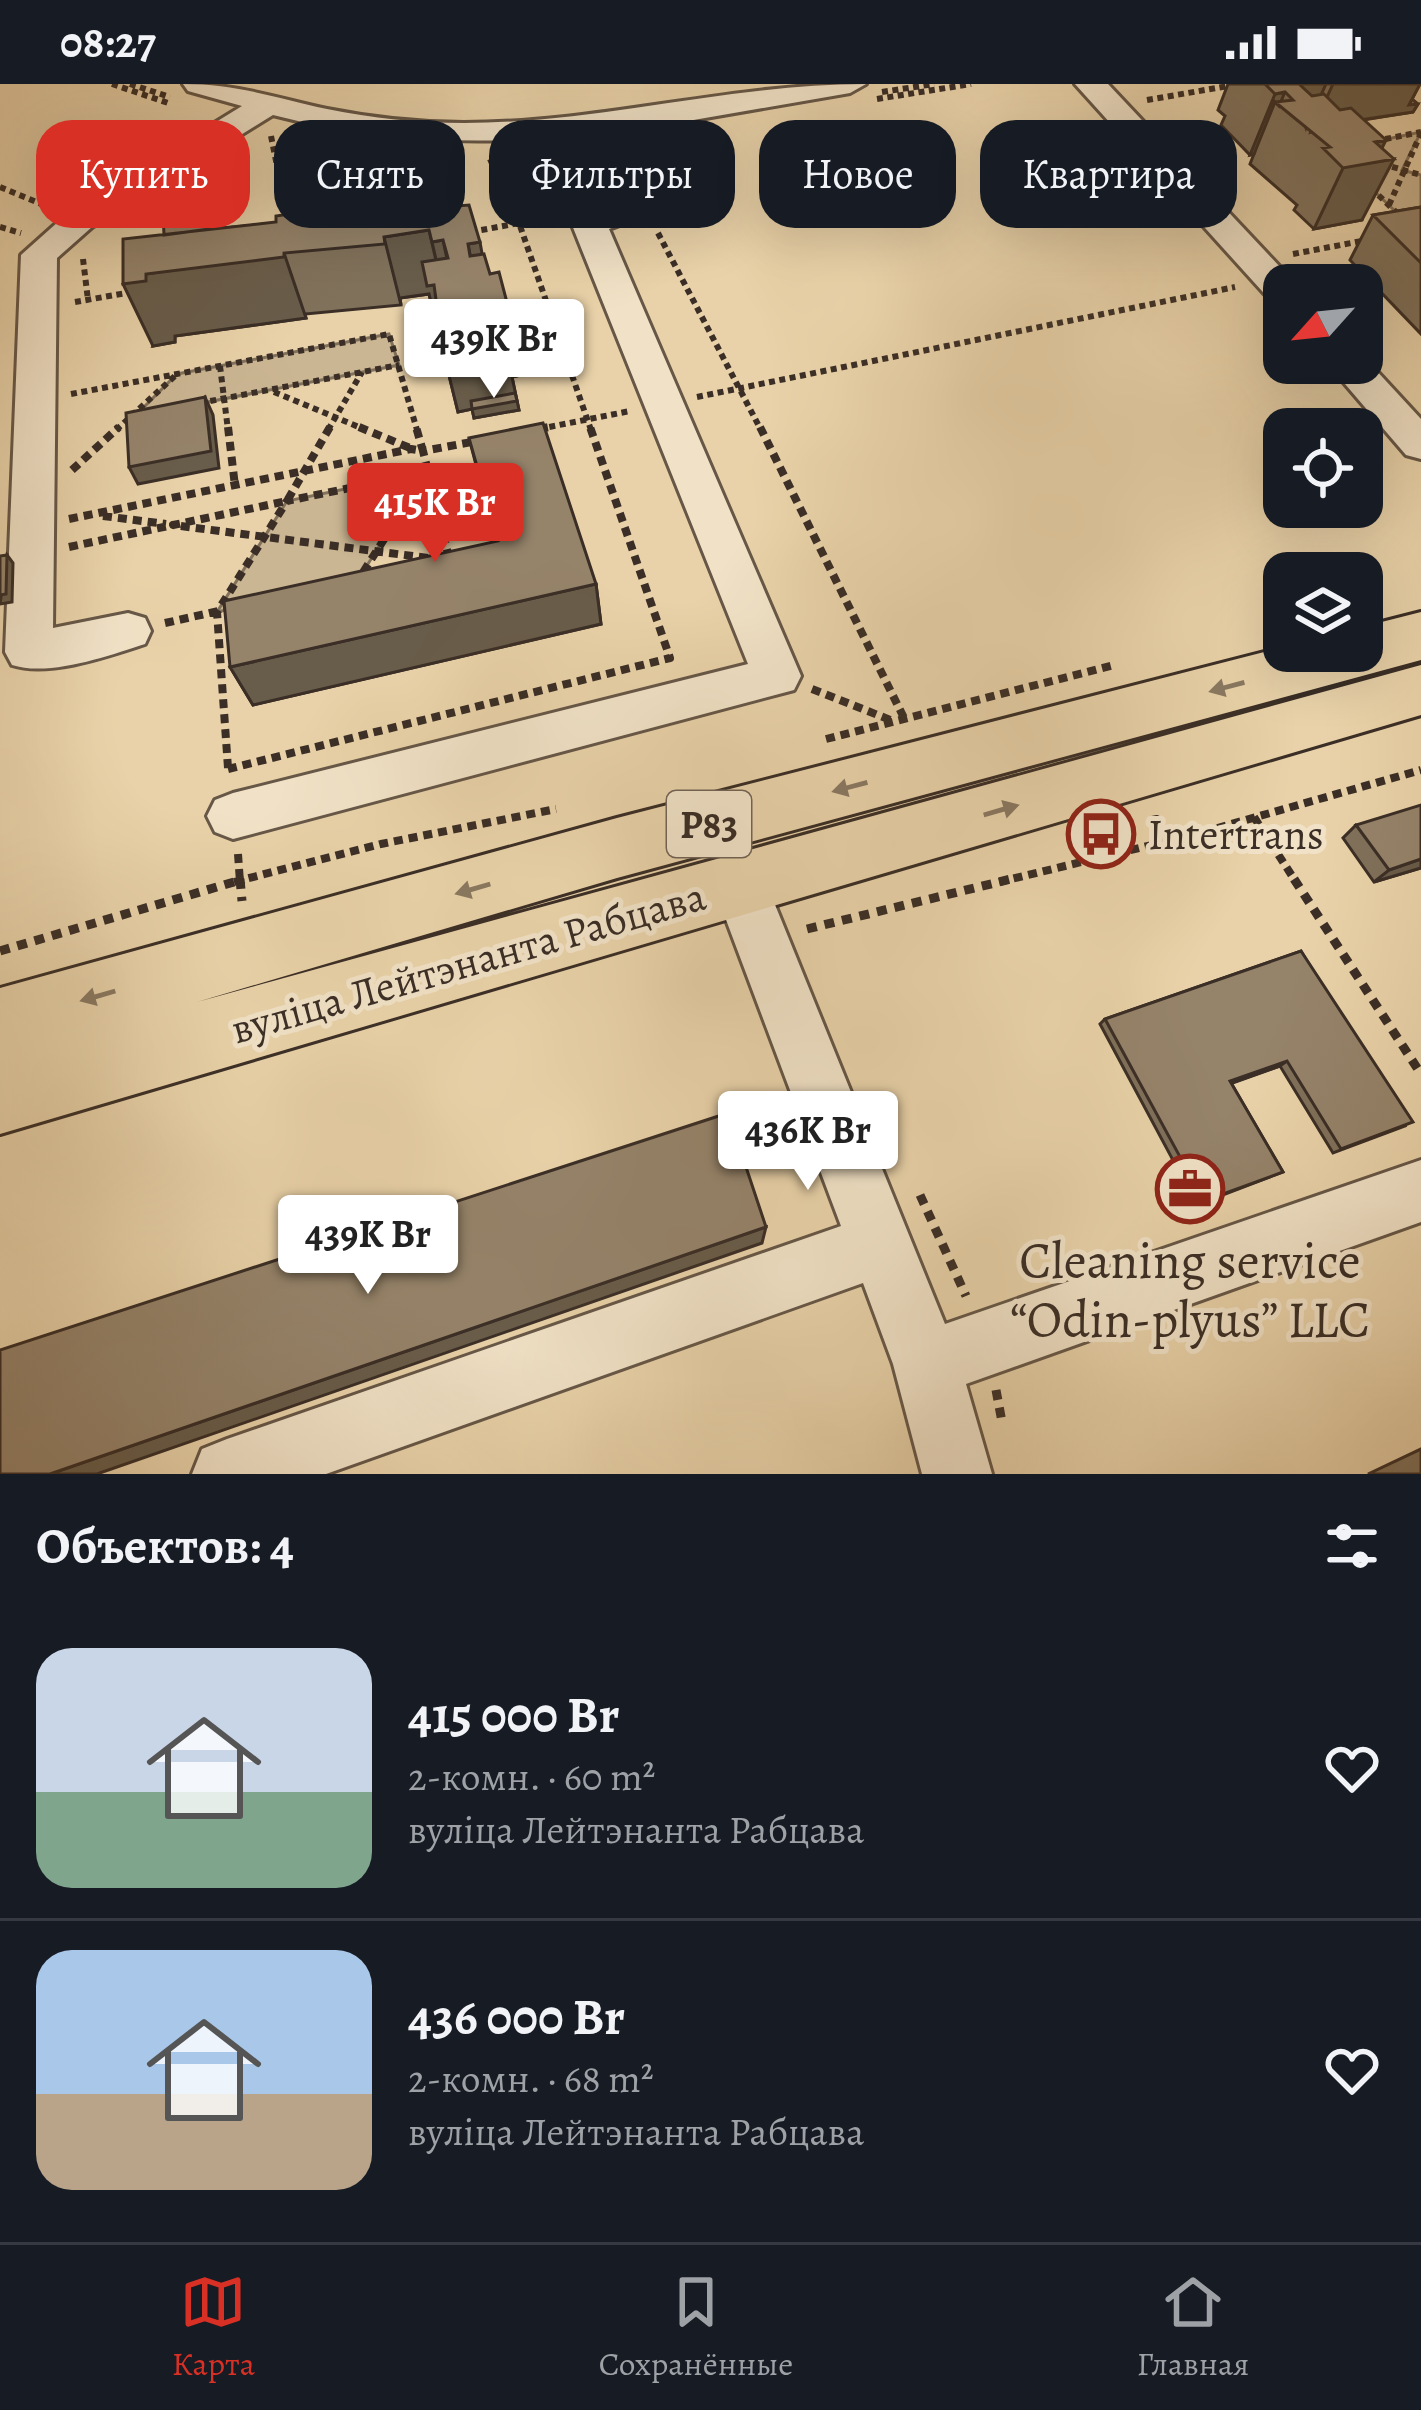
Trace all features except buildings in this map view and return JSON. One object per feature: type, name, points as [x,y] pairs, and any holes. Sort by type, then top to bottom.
[{"type":"highway","name":"вуліца Лейтэнанта Рабцава","points":[[0,1024],[616,848],[1421,636]]},
{"type":"highway","name":"вуліца Лейтэнанта Рабцава","points":[[0,1095],[750,913],[1421,690]]},
{"type":"street","points":[[200,84],[269,120],[482,134],[639,118],[850,84]]},
{"type":"street","points":[[1091,84],[1250,274],[1263,281]]},
{"type":"street","points":[[250,130],[269,120]]},
{"type":"street","points":[[71,228],[39,255],[34,401],[40,518],[29,652],[128,631]]},
{"type":"street","points":[[233,816],[777,676],[591,228]]},
{"type":"street","points":[[1366,384],[1421,445]]},
{"type":"street","points":[[750,913],[927,1364],[957,1474]]},
{"type":"street","points":[[927,1364],[1421,1191]]},
{"type":"street","points":[[227,1474],[881,1244]]},
{"type":"path","points":[[1138,102],[1240,84]]},
{"type":"path","points":[[269,120],[292,242]]},
{"type":"path","points":[[1372,142],[1421,133]]},
{"type":"path","points":[[1389,205],[1421,133]]},
{"type":"path","points":[[1363,159],[1421,176]]},
{"type":"path","points":[[1355,173],[1402,218]]},
{"type":"path","points":[[0,188],[36,202]]},
{"type":"path","points":[[452,235],[491,228]]},
{"type":"path","points":[[228,769],[670,658],[521,228]]},
{"type":"path","points":[[655,228],[910,729]]},
{"type":"path","points":[[526,431],[741,389],[1250,274],[1374,238]]},
{"type":"path","points":[[38,308],[134,292]]},
{"type":"path","points":[[34,401],[389,334],[448,561]]},
{"type":"path","points":[[179,407],[399,365]]},
{"type":"path","points":[[220,366],[235,485]]},
{"type":"path","points":[[242,901],[217,612],[362,372]]},
{"type":"path","points":[[40,518],[177,374]]},
{"type":"path","points":[[270,390],[423,452],[485,440]]},
{"type":"path","points":[[135,416],[157,412]]},
{"type":"path","points":[[40,518],[94,515],[411,449]]},
{"type":"path","points":[[40,518],[58,550],[427,472]]},
{"type":"path","points":[[380,576],[358,581],[427,472]]},
{"type":"path","points":[[94,515],[448,561]]},
{"type":"path","points":[[425,566],[448,561]]},
{"type":"path","points":[[217,612],[240,607]]},
{"type":"path","points":[[825,739],[1128,662]]},
{"type":"path","points":[[750,913],[1023,876],[1421,770]]},
{"type":"path","points":[[0,951],[381,844],[577,805]]},
{"type":"path","points":[[1254,817],[1421,1074]]},
{"type":"path","points":[[1138,824],[1157,818],[1171,840]]},
{"type":"path","points":[[1014,859],[1023,876]]},
{"type":"shaded area","points":[[1421,132],[1402,170],[1421,175],[1421,229],[1415,230],[1355,173],[1372,142]]},
{"type":"shaded area","points":[[389,334],[399,365],[135,416],[177,374]]},
{"type":"shaded area","points":[[427,472],[357,581],[217,612],[287,501]]},
{"type":"place","name":"Intertrans","points":[[1101,834]]},
{"type":"place","name":"Cleaning service “Odin-plyus” LLC","points":[[1190,1189]]}]
